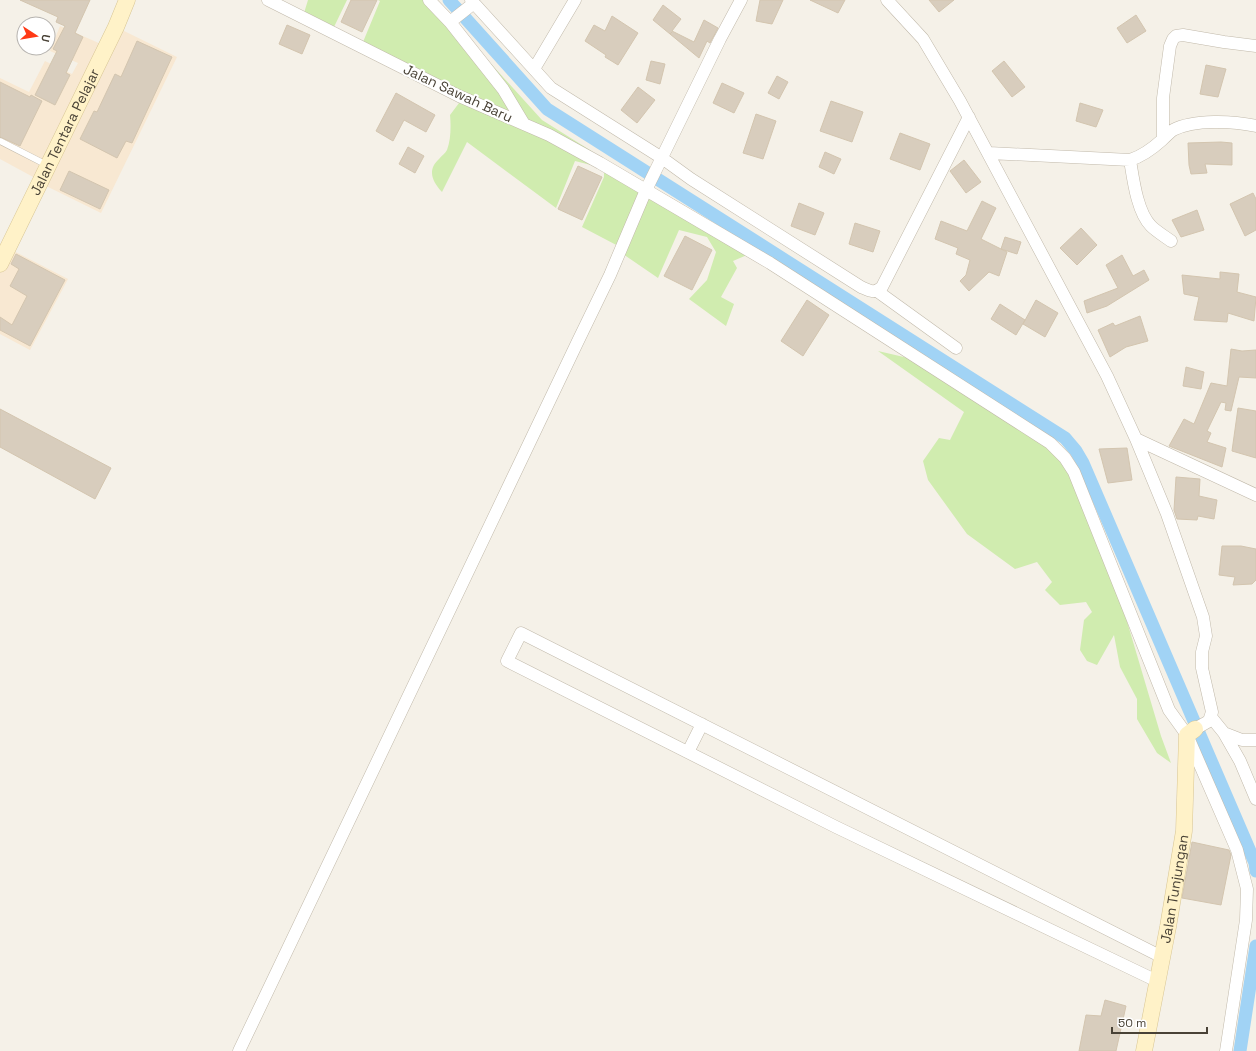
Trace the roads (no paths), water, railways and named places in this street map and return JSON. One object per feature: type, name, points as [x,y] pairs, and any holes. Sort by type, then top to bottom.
[{"type":"street","name":"Jalan Tentara Pelajar","points":[[0,264],[116,27],[127,0]]},
{"type":"street","name":"Jalan Sawah Baru","points":[[268,0],[459,96],[549,135],[648,187],[770,262],[1050,443],[1065,458],[1074,472],[1169,710],[1191,732],[1237,850],[1247,889],[1246,920],[1226,1051]]},
{"type":"street","points":[[429,0],[452,20],[503,89],[524,124]]},
{"type":"street","points":[[534,69],[575,0]]},
{"type":"street","points":[[240,1051],[610,275],[660,161],[720,39],[741,0]]},
{"type":"street","points":[[886,0],[923,38],[969,117],[1107,376],[1136,439],[1167,514],[1203,617],[1206,636],[1202,652],[1202,668],[1212,712],[1210,719],[1191,732]]},
{"type":"street","points":[[452,20],[471,3],[551,88],[660,161],[691,179],[861,287],[873,292],[882,287],[969,117]]},
{"type":"street","points":[[1163,139],[1163,98],[1170,46],[1176,36],[1183,35],[1256,46]]},
{"type":"street","points":[[989,153],[1130,160],[1148,152],[1173,130],[1185,126],[1199,123],[1225,122],[1256,126]]},
{"type":"street","points":[[1130,160],[1140,208],[1150,225],[1171,240]]},
{"type":"street","points":[[877,291],[956,348]]},
{"type":"street","points":[[1136,439],[1256,494]]},
{"type":"street","points":[[1158,981],[836,827],[507,660],[521,633],[1162,957]]},
{"type":"street","points":[[1210,719],[1224,733],[1240,761],[1256,800]]},
{"type":"street","points":[[688,752],[702,724]]},
{"type":"street","name":"Jalan Tunjungan","points":[[1144,1051],[1158,981],[1184,831],[1191,732]]},
{"type":"street","points":[[1224,733],[1242,740],[1256,740]]},
{"type":"lane","points":[[0,141],[49,166]]},
{"type":"waterway","points":[[449,0],[547,109],[1065,438],[1076,451],[1083,463],[1255,863],[1256,871]]},
{"type":"waterway","points":[[1240,1051],[1256,946]]}]
